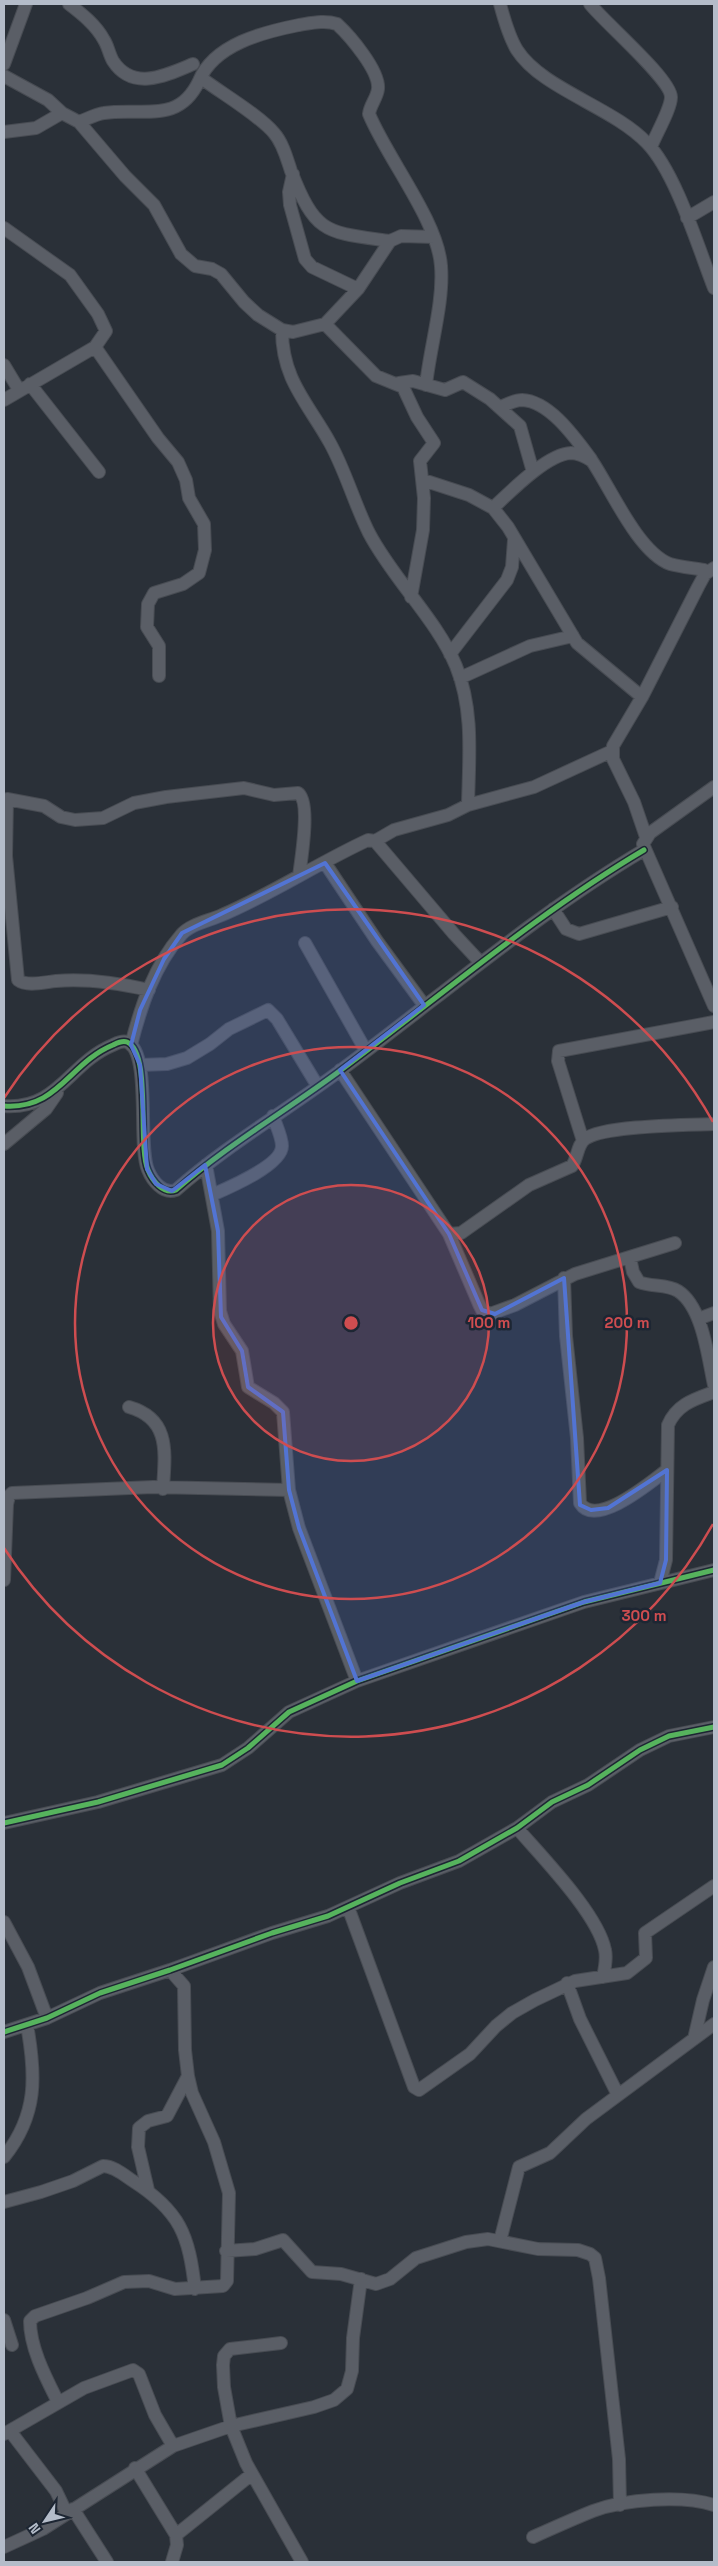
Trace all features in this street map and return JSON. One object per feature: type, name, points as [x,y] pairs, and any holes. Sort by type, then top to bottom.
[{"type":"street","points":[[4,64],[26,4]]},
{"type":"street","points":[[69,4],[96,27],[106,41],[114,62],[126,74],[145,80],[160,77],[193,64]]},
{"type":"street","points":[[500,4],[516,49],[530,66],[629,128],[651,147],[672,180],[714,288]]},
{"type":"street","points":[[590,4],[657,73],[668,88],[671,98],[651,147]]},
{"type":"street","points":[[79,122],[104,113],[142,112],[182,105],[189,98],[207,66],[226,51],[248,39],[316,22],[337,24],[374,71],[378,89],[369,114],[434,237],[440,255],[441,285],[426,385]]},
{"type":"street","points":[[4,76],[48,100],[62,113],[79,122],[125,176],[154,205],[181,254],[195,266],[216,271],[249,308],[282,330],[299,332],[325,324],[358,289],[390,241],[401,236],[434,237]]},
{"type":"street","points":[[199,81],[204,80],[275,134],[311,213],[326,228],[342,234],[390,241]]},
{"type":"street","points":[[4,132],[36,128],[62,113]]},
{"type":"street","points":[[293,174],[289,192],[290,205],[305,259],[312,267],[358,289]]},
{"type":"street","points":[[687,218],[714,202]]},
{"type":"street","points":[[4,228],[41,253],[77,282],[105,329],[105,334],[95,347],[4,400]]},
{"type":"street","points":[[325,324],[376,376],[399,383],[413,382],[445,390],[459,383],[467,383],[516,422],[524,433],[533,472]]},
{"type":"street","points":[[282,330],[284,358],[296,391],[330,441],[369,533],[450,654],[460,678],[468,720],[468,804]]},
{"type":"street","points":[[95,347],[158,438],[178,462],[186,480],[189,498],[204,524],[206,534],[203,564],[196,577],[183,584],[154,593],[148,604],[147,628],[158,643],[160,652],[159,676]]},
{"type":"street","points":[[4,365],[100,472]]},
{"type":"street","points":[[399,383],[403,387],[417,417],[434,443],[433,448],[420,461],[423,480],[423,530],[411,597]]},
{"type":"street","points":[[500,408],[522,400],[538,405],[569,430],[592,461],[632,529],[654,552],[670,564],[709,569]]},
{"type":"street","points":[[493,508],[533,472],[570,453],[584,455],[592,461]]},
{"type":"street","points":[[423,480],[469,495],[493,508],[504,521],[573,636],[583,649],[642,697]]},
{"type":"street","points":[[450,654],[507,580],[512,567],[514,540]]},
{"type":"street","points":[[709,569],[642,697],[617,736],[612,751],[612,759],[634,802],[645,844],[695,967],[714,1006]]},
{"type":"street","points":[[460,678],[530,646],[573,636]]},
{"type":"street","points":[[131,1045],[140,1010],[149,990],[164,959],[187,929],[238,908],[368,840],[375,840],[394,830],[448,815],[468,804],[534,787],[612,751]]},
{"type":"street","points":[[4,1106],[32,1105],[60,1086],[107,1047],[121,1041],[131,1045],[136,1052],[140,1065],[143,1147],[147,1169],[160,1187],[172,1191],[273,1116],[340,1070],[480,962],[645,844],[714,787]]},
{"type":"street","points":[[149,990],[104,981],[60,980],[24,984],[18,980],[6,856],[7,799],[44,806],[61,817],[76,820],[103,818],[134,803],[166,797],[244,788],[274,795],[298,793],[302,797],[304,830],[299,876]]},
{"type":"street","points":[[375,840],[480,962]]},
{"type":"street","points":[[325,863],[377,941],[424,1005]]},
{"type":"street","points":[[554,910],[566,929],[579,934],[672,907]]},
{"type":"street","points":[[306,943],[366,1050]]},
{"type":"street","points":[[140,1065],[167,1064],[186,1058],[210,1044],[229,1028],[268,1010],[277,1019],[317,1085]]},
{"type":"street","points":[[583,1141],[558,1062],[559,1052],[714,1022]]},
{"type":"street","points":[[340,1070],[450,1234],[479,1304],[487,1313],[495,1314],[515,1305],[564,1278],[675,1243]]},
{"type":"street","points":[[4,1144],[46,1109],[60,1086]]},
{"type":"street","points":[[212,1195],[250,1176],[275,1159],[282,1147],[273,1116]]},
{"type":"street","points":[[450,1234],[460,1233],[529,1185],[572,1166],[583,1141],[594,1134],[622,1130],[714,1124]]},
{"type":"street","points":[[206,1165],[218,1231],[221,1317],[242,1351],[248,1387],[274,1403],[283,1412],[289,1490],[299,1528],[357,1680]]},
{"type":"street","points":[[630,1258],[633,1272],[639,1282],[678,1292],[698,1318],[707,1348],[714,1385]]},
{"type":"street","points":[[564,1278],[566,1336],[577,1438],[580,1503],[585,1508],[591,1510],[608,1508],[622,1502],[667,1470]]},
{"type":"street","points":[[698,1318],[714,1313]]},
{"type":"street","points":[[660,1582],[666,1560],[667,1434],[672,1416],[685,1404],[714,1392]]},
{"type":"street","points":[[129,1407],[146,1414],[160,1428],[164,1446],[163,1489]]},
{"type":"street","points":[[4,1580],[6,1520],[9,1496],[12,1493],[163,1489],[289,1490]]},
{"type":"street","points":[[4,1823],[98,1802],[228,1763],[289,1712],[357,1680],[584,1602],[714,1570]]},
{"type":"street","points":[[4,2032],[47,2018],[100,1992],[170,1970],[348,1907],[400,1883],[472,1856],[517,1828],[552,1802],[588,1786],[648,1746],[684,1731],[714,1727]]},
{"type":"street","points":[[517,1828],[565,1884],[596,1928],[606,1952],[604,1976]]},
{"type":"street","points":[[348,1907],[417,2089],[422,2089],[470,2054],[496,2026],[512,2013],[567,1983],[627,1973],[643,1962],[646,1958],[646,1933],[714,1886]]},
{"type":"street","points":[[4,1922],[28,1966],[47,2018]]},
{"type":"street","points":[[694,2039],[703,2000],[714,1967]]},
{"type":"street","points":[[58,2402],[42,2367],[32,2336],[31,2319],[41,2312],[87,2298],[124,2282],[150,2281],[175,2289],[194,2289],[224,2285],[227,2280],[226,2251],[229,2200],[227,2184],[214,2142],[192,2093],[184,2050],[185,1992],[183,1983],[170,1970]]},
{"type":"street","points":[[567,1983],[580,2019],[618,2095]]},
{"type":"street","points":[[4,2157],[19,2135],[33,2085],[34,2064],[27,2024]]},
{"type":"street","points":[[500,2241],[519,2167],[550,2153],[586,2119],[714,2024]]},
{"type":"street","points":[[148,2190],[138,2146],[139,2128],[148,2121],[167,2116],[188,2076]]},
{"type":"street","points":[[4,2202],[49,2190],[103,2166],[116,2169],[148,2190],[170,2210],[184,2232],[190,2251],[194,2289]]},
{"type":"street","points":[[226,2251],[256,2249],[283,2240],[312,2272],[341,2274],[376,2284],[384,2282],[416,2258],[476,2240],[500,2241],[538,2248],[578,2250],[590,2254],[595,2258],[599,2278],[618,2459],[620,2504]]},
{"type":"street","points":[[4,2547],[42,2528],[173,2446],[231,2426],[325,2404],[347,2389],[352,2371],[361,2280]]},
{"type":"street","points":[[4,2320],[12,2345]]},
{"type":"street","points":[[281,2343],[232,2348],[224,2356],[224,2386],[231,2426],[252,2474],[300,2555],[302,2562]]},
{"type":"street","points":[[108,2562],[56,2491],[7,2432],[84,2388],[135,2370],[139,2374],[155,2415],[173,2446]]},
{"type":"street","points":[[136,2468],[176,2535],[177,2544],[172,2562]]},
{"type":"street","points":[[176,2535],[252,2474]]},
{"type":"street","points":[[533,2537],[594,2510],[620,2504],[674,2500],[714,2505]]},
{"type":"highlighted area","points":[[325,863],[424,1005],[340,1070],[449,1234],[482,1310],[495,1314],[564,1278],[580,1505],[591,1510],[608,1508],[667,1470],[666,1560],[660,1583],[584,1602],[357,1681],[299,1528],[289,1490],[283,1412],[248,1387],[242,1351],[221,1317],[218,1231],[205,1165],[172,1191],[156,1184],[147,1169],[140,1065],[131,1045],[140,1010],[164,959],[182,933]]},
{"type":"cycle path","points":[[4,1106],[22,1105],[38,1101],[51,1093],[98,1053],[123,1041],[127,1042],[135,1049],[142,1080],[145,1158],[148,1170],[152,1178],[162,1189],[176,1190],[236,1143],[341,1070],[527,928],[644,850]]},
{"type":"cycle path","points":[[4,1823],[98,1802],[222,1765],[248,1748],[289,1712],[357,1681],[584,1602],[714,1570]]},
{"type":"cycle path","points":[[4,2032],[47,2018],[100,1993],[272,1933],[328,1916],[400,1883],[459,1861],[517,1828],[552,1802],[588,1785],[640,1750],[669,1736],[714,1727]]}]
